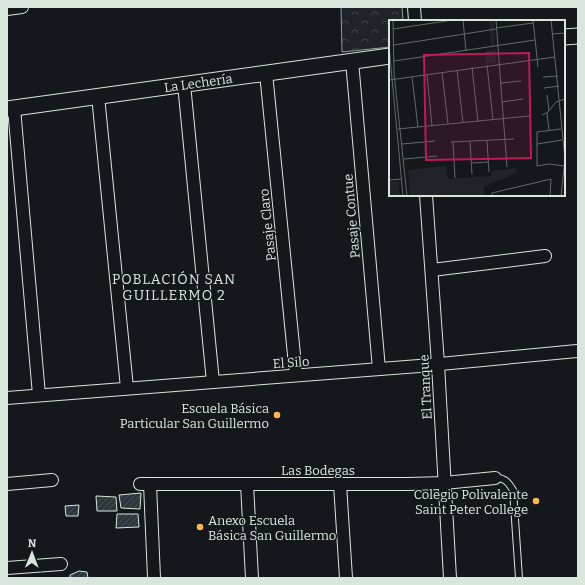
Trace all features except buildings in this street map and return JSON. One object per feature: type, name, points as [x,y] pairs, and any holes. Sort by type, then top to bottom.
[{"type":"street","points":[[7,9],[22,7]]},
{"type":"street","points":[[414,7],[415,20]]},
{"type":"street","points":[[565,38],[578,36]]},
{"type":"street","name":"La Lechería","points":[[10,108],[389,56]]},
{"type":"street","name":"Pasaje Contue","points":[[352,61],[379,369]]},
{"type":"street","name":"Pasaje Claro","points":[[266,73],[296,375]]},
{"type":"street","points":[[184,84],[213,382]]},
{"type":"street","points":[[98,96],[127,388]]},
{"type":"street","points":[[10,108],[39,395]]},
{"type":"street","name":"El Tranque","points":[[426,196],[438,364],[450,578]]},
{"type":"street","points":[[432,270],[545,256]]},
{"type":"street","name":"El Silo","points":[[7,398],[379,369],[577,351]]},
{"type":"street","name":"Las Bodegas","points":[[154,578],[145,484],[444,483],[495,478]]},
{"type":"street","points":[[7,484],[52,480]]},
{"type":"street","points":[[247,484],[252,578]]},
{"type":"street","points":[[340,484],[346,578]]},
{"type":"street","points":[[7,568],[61,564]]},
{"type":"lane","points":[[495,478],[508,481],[513,490],[519,578]]},
{"type":"green space","points":[[341,7],[402,7],[403,20],[389,20],[389,47],[342,52]]},
{"type":"place","name":"Escuela Básica Particular San Guillermo","points":[[277,415]]},
{"type":"place","name":"Colegio Polivalente Saint Peter College","points":[[536,501]]},
{"type":"place","name":"Anexo Escuela Básica San Guillermo","points":[[200,527]]},
{"type":"district","name":"POBLACIÓN SAN GUILLERMO 2","points":[[174,288]]}]
